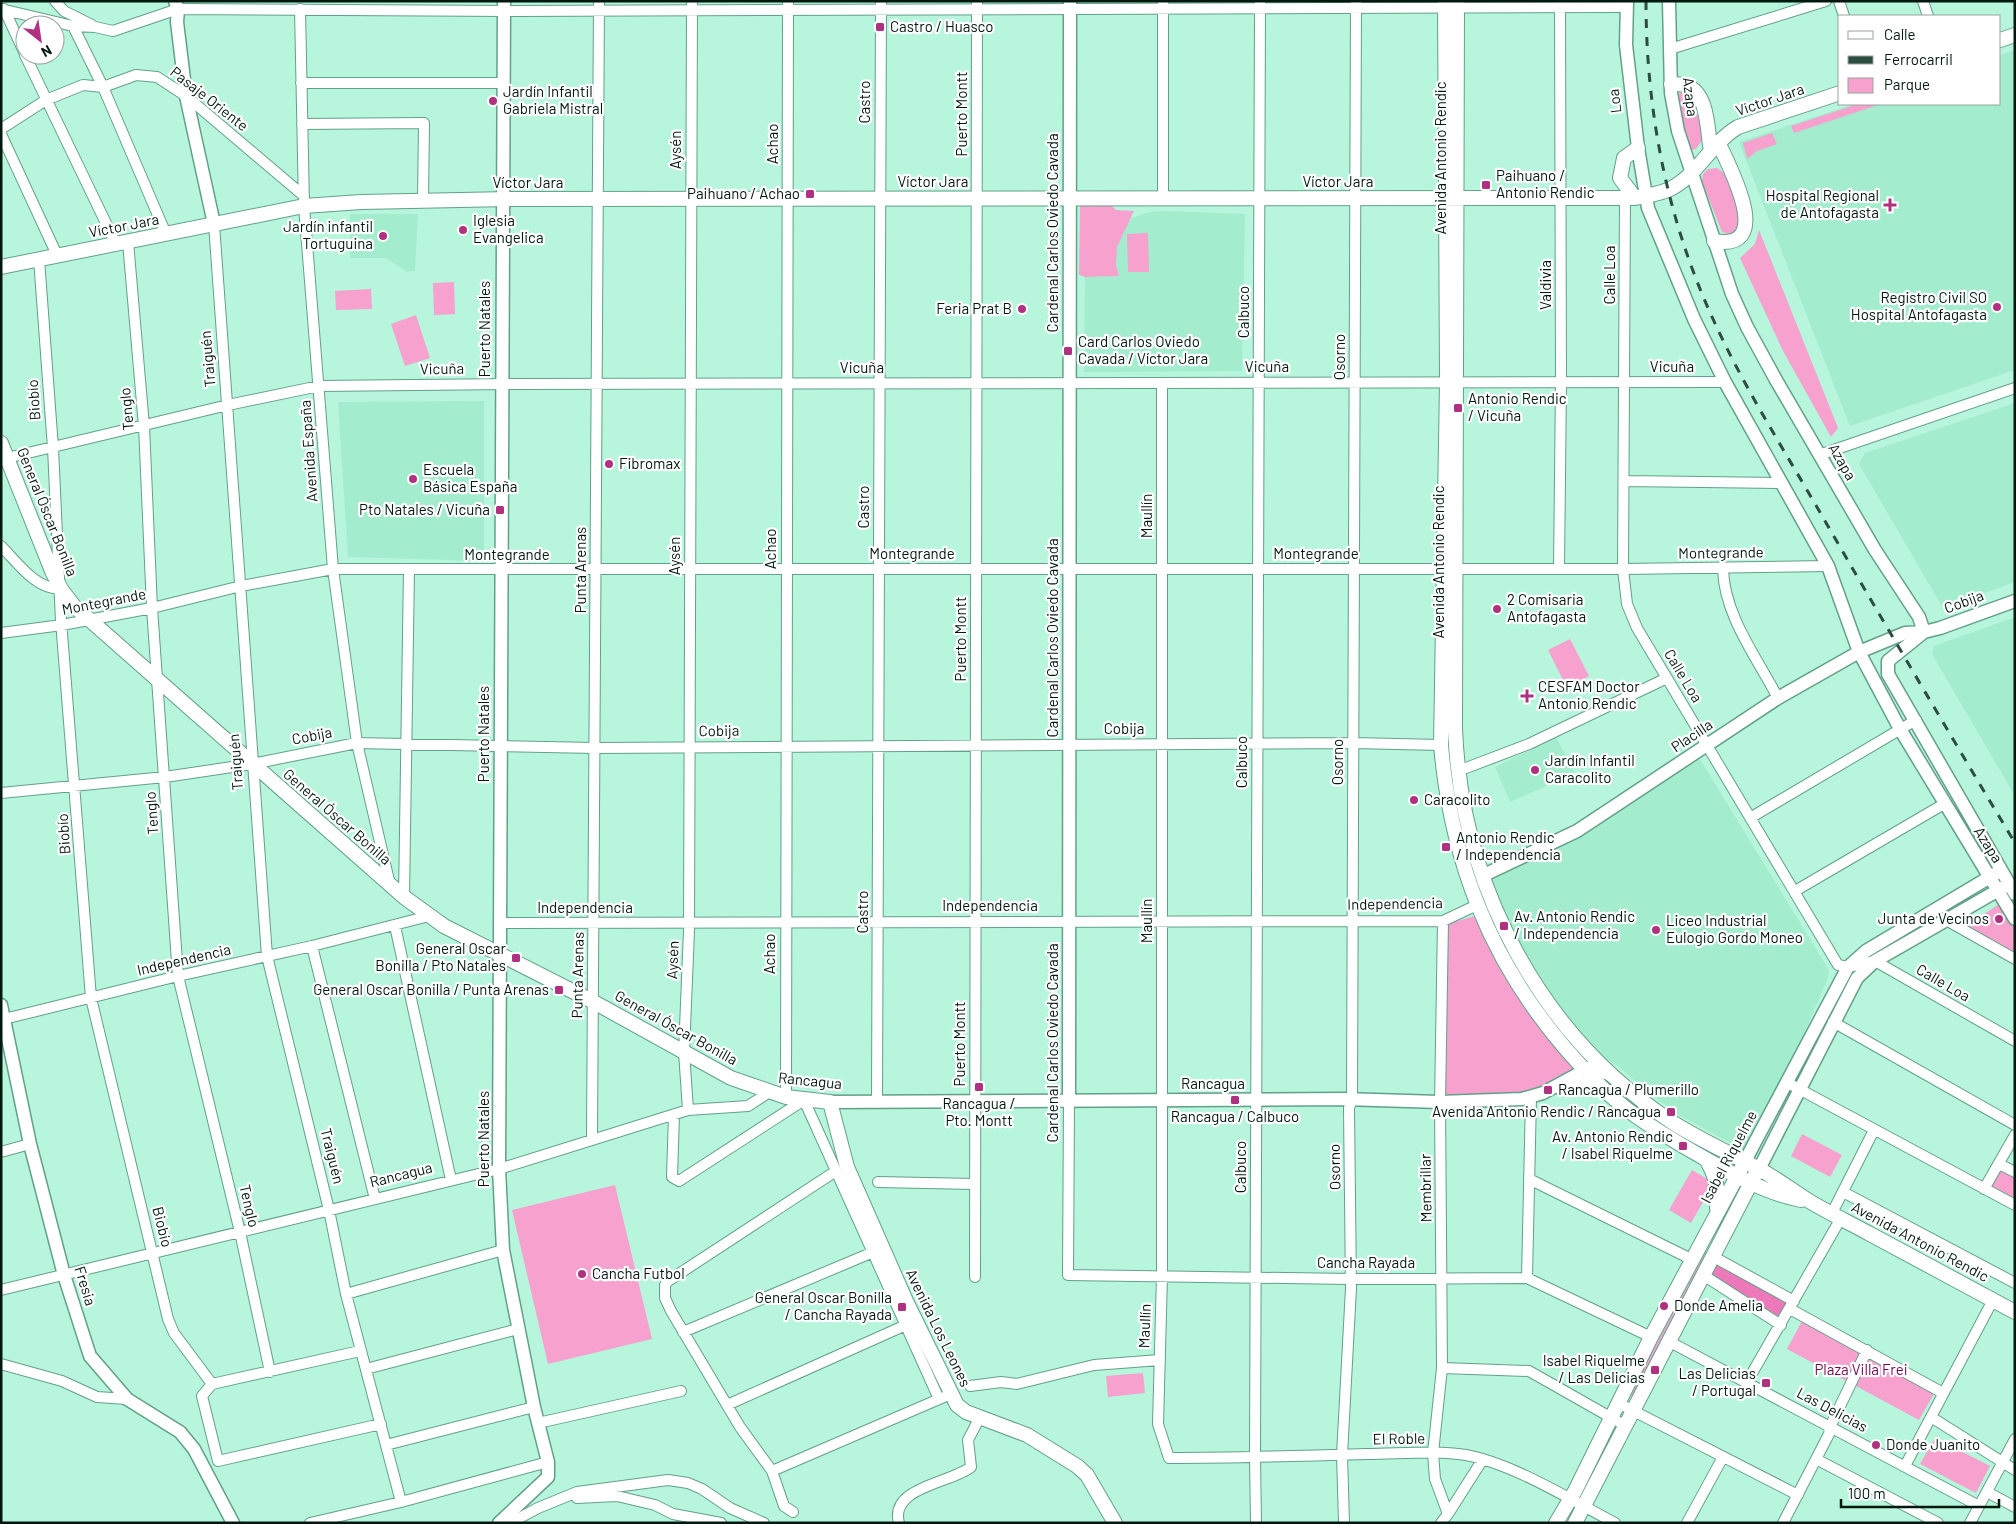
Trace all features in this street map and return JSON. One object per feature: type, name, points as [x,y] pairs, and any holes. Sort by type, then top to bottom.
[{"type":"main road","name":"Avenida Antonio Rendic","points":[[1451,4],[1452,382],[1449,568],[1441,745],[1452,828],[1477,906],[1506,966],[1524,995],[1597,1083],[1635,1115],[1706,1159],[1750,1182],[1789,1198],[1810,1202]]},
{"type":"main road","points":[[2001,40],[2015,35]]},
{"type":"main road","points":[[1670,84],[1687,86],[1696,92],[1703,104],[1714,146],[1741,194],[1745,207],[1746,222],[1743,232],[1736,240],[1727,244],[1714,241]]},
{"type":"main road","name":"Víctor Jara","points":[[1,267],[214,224],[304,201],[787,198],[1635,197],[1668,190],[1692,172],[1724,135],[1738,127],[1838,94]]},
{"type":"main road","points":[[1635,197],[1620,178],[1624,158],[1638,148]]},
{"type":"main road","name":"General Óscar Bonilla","points":[[1,443],[61,589],[89,620],[158,677],[252,764],[404,897],[444,926],[592,1001],[732,1078],[768,1093]]},
{"type":"main road","name":"Avenida Antonio Rendic","points":[[1449,568],[1457,768],[1468,825],[1482,876],[1492,903],[1515,951],[1536,987],[1557,1017],[1616,1077],[1675,1124],[1759,1169],[1810,1202],[2015,1312]]},
{"type":"main road","name":"Rancagua","points":[[768,1093],[786,1098],[830,1102]]},
{"type":"main road","name":"Avenida Los Leones","points":[[830,1102],[848,1168],[906,1301],[945,1397],[966,1412],[1027,1434],[1077,1466],[1087,1474],[1114,1523]]},
{"type":"main road","points":[[1706,1159],[1716,1177],[1719,1194],[1717,1213]]},
{"type":"main road","name":"Isabel Riquelme","points":[[1556,1523],[1571,1499],[1651,1337],[1745,1161]]},
{"type":"main road","name":"Isabel Riquelme","points":[[1575,1523],[1670,1342],[1702,1274],[1750,1182],[1759,1169]]},
{"type":"street","points":[[55,1],[64,11],[95,27]]},
{"type":"street","name":"Azapa","points":[[1669,1],[1670,84],[1678,131],[1726,278],[1747,328],[1819,455],[1880,557],[1922,621],[1924,632],[1895,655],[1886,665],[1890,679],[1916,720],[1995,874],[1997,891],[2015,919]]},
{"type":"street","points":[[1670,50],[1826,1]]},
{"type":"street","points":[[1839,1],[1844,15]]},
{"type":"street","points":[[1923,1],[1928,15]]},
{"type":"street","name":"Valdivia","points":[[1559,569],[1561,382],[1560,4]]},
{"type":"street","points":[[3,9],[73,26],[95,27],[113,31],[176,5],[246,5],[300,9],[423,6],[1627,4]]},
{"type":"street","name":"Loa","points":[[1627,4],[1626,44],[1638,148],[1635,197]]},
{"type":"street","name":"Traiguén","points":[[176,5],[186,96],[214,224],[241,586],[252,764],[268,956],[329,1210],[346,1294],[401,1502]]},
{"type":"street","name":"Achao","points":[[786,1098],[788,5]]},
{"type":"street","name":"Castro","points":[[877,1102],[880,5]]},
{"type":"street","name":"Puerto Montt","points":[[975,1277],[977,5]]},
{"type":"street","name":"Cardenal Carlos Oviedo Cavada","points":[[1068,1275],[1070,5]]},
{"type":"street","points":[[1163,5],[1163,198]]},
{"type":"street","name":"Calbuco","points":[[1256,1523],[1255,1278],[1260,5]]},
{"type":"street","name":"Osorno","points":[[1344,1523],[1342,1455],[1351,1279],[1349,1108],[1352,1100],[1356,5]]},
{"type":"street","name":"Puerto Natales","points":[[504,6],[499,1168],[503,1250],[534,1407],[548,1462]]},
{"type":"street","name":"Punta Arenas","points":[[592,1138],[599,6]]},
{"type":"street","name":"Aysén","points":[[688,1110],[684,1052],[689,922],[692,6]]},
{"type":"street","name":"Tenglo","points":[[3,9],[15,34]]},
{"type":"street","name":"Avenida España","points":[[300,9],[304,201],[333,569],[357,743],[390,885]]},
{"type":"street","points":[[73,26],[103,87],[166,234]]},
{"type":"street","name":"Tenglo","points":[[30,65],[46,100],[122,243],[144,426],[152,608],[178,976],[240,1232],[270,1372]]},
{"type":"street","name":"Pasaje Oriente","points":[[1,129],[46,100],[83,85],[103,87],[136,75],[145,74],[157,77],[186,96],[304,201]]},
{"type":"street","points":[[301,83],[503,82]]},
{"type":"street","points":[[302,124],[424,123],[423,200]]},
{"type":"street","points":[[1,134],[58,255]]},
{"type":"street","name":"Azapa","points":[[1635,197],[1648,208],[1694,319],[1725,382],[1828,566],[1859,652],[1900,729],[1944,804],[1995,874],[2012,889]]},
{"type":"street","name":"Calle Loa","points":[[1635,197],[1625,382],[1623,569],[1627,604],[1637,628],[1838,965],[1848,967]]},
{"type":"street","name":"Biobío","points":[[39,259],[53,448],[62,625],[91,998],[174,1333],[212,1384]]},
{"type":"street","name":"Vicuña","points":[[7,458],[228,405],[319,386],[691,383],[1725,382]]},
{"type":"street","name":"Maullín","points":[[1162,383],[1162,1276],[1158,1424],[1169,1458]]},
{"type":"street","points":[[1819,455],[2015,388]]},
{"type":"street","points":[[1624,481],[1781,483]]},
{"type":"street","points":[[1,546],[38,582],[51,589],[61,589]]},
{"type":"street","name":"Montegrande","points":[[1,634],[152,608],[241,586],[333,569],[1723,569],[1828,566]]},
{"type":"street","points":[[404,897],[409,569]]},
{"type":"street","points":[[1723,569],[1724,588],[1729,605],[1778,698]]},
{"type":"street","name":"Cobija","points":[[1924,632],[2015,601]]},
{"type":"street","name":"Placilla","points":[[1482,876],[1577,831],[1778,698],[1859,652],[1905,632],[1924,632]]},
{"type":"street","points":[[1457,768],[1466,768],[1529,744],[1667,678]]},
{"type":"street","points":[[1750,818],[1916,720]]},
{"type":"street","name":"Cobija","points":[[1,793],[165,777],[252,764],[357,743],[595,748],[1354,743],[1441,745]]},
{"type":"street","points":[[1794,891],[1944,804]]},
{"type":"street","name":"Isabel Riquelme","points":[[1745,1161],[1848,967],[1866,951],[1995,874]]},
{"type":"street","name":"Isabel Riquelme","points":[[1759,1169],[1857,978],[1875,961],[1946,920],[1997,891],[2012,889]]},
{"type":"street","name":"Independencia","points":[[500,923],[1443,921],[1477,906]]},
{"type":"street","name":"Independencia","points":[[4,1019],[178,976],[395,926],[429,916]]},
{"type":"street","points":[[1946,920],[2015,959]]},
{"type":"street","name":"Membrillar","points":[[1443,921],[1440,1102],[1442,1368],[1433,1453],[1434,1479],[1448,1514]]},
{"type":"street","points":[[395,926],[451,1180]]},
{"type":"street","points":[[312,946],[375,1199]]},
{"type":"street","points":[[1848,967],[1875,961]]},
{"type":"street","name":"Calle Loa","points":[[1875,961],[2015,1041]]},
{"type":"street","name":"Fresia","points":[[1,1005],[30,1144],[64,1275],[90,1356],[128,1399],[180,1432],[194,1449],[232,1523]]},
{"type":"street","points":[[1833,1022],[2015,1125]]},
{"type":"street","name":"Avenida Antonio Rendic","points":[[1584,1069],[1595,1069],[1616,1077]]},
{"type":"street","name":"Rancagua","points":[[830,1102],[1352,1100],[1440,1102],[1531,1098],[1584,1069]]},
{"type":"street","points":[[1786,1082],[1801,1088],[1874,1130],[2015,1205]]},
{"type":"street","name":"Rancagua","points":[[1552,1088],[1597,1083]]},
{"type":"street","name":"Rancagua","points":[[1,1290],[499,1168],[688,1110],[748,1106],[768,1093]]},
{"type":"street","points":[[1527,1278],[1531,1098]]},
{"type":"street","points":[[674,1115],[672,1178],[679,1181],[804,1100]]},
{"type":"street","name":"Avenida Los Leones","points":[[804,1100],[871,1252],[906,1325],[945,1397]]},
{"type":"street","points":[[1747,1382],[1792,1305],[1836,1216],[1843,1192],[1874,1130]]},
{"type":"street","points":[[1984,1189],[2015,1135]]},
{"type":"street","points":[[1,1152],[30,1144]]},
{"type":"street","points":[[1999,1164],[2015,1172]]},
{"type":"street","points":[[793,1512],[784,1506],[772,1471],[740,1427],[683,1332],[665,1298],[665,1285],[668,1281],[836,1171]]},
{"type":"street","points":[[1529,1179],[1693,1260]]},
{"type":"street","points":[[878,1182],[975,1184]]},
{"type":"street","name":"Avenida Antonio Rendic","points":[[1843,1192],[2015,1284]]},
{"type":"street","points":[[346,1294],[503,1250]]},
{"type":"street","points":[[683,1332],[871,1252]]},
{"type":"street","points":[[1712,1256],[1867,1350],[1943,1393]]},
{"type":"street","points":[[1702,1274],[1781,1325]]},
{"type":"street","name":"Cancha Rayada","points":[[1068,1275],[1351,1279],[1527,1278],[1651,1337]]},
{"type":"street","points":[[1905,1466],[1992,1300]]},
{"type":"street","points":[[727,1405],[906,1325]]},
{"type":"street","points":[[366,1369],[518,1329]]},
{"type":"street","name":"Las Delicias","points":[[1670,1342],[1979,1506]]},
{"type":"street","points":[[1783,1523],[1816,1459],[1867,1350]]},
{"type":"street","points":[[360,1351],[212,1384],[202,1396],[218,1461],[380,1424]]},
{"type":"street","points":[[1,1353],[3,1365],[62,1381],[97,1397],[128,1399]]},
{"type":"street","points":[[970,1386],[1001,1382],[1017,1384],[1094,1366],[1160,1360]]},
{"type":"street","points":[[1442,1368],[1528,1371],[1626,1426]]},
{"type":"street","points":[[538,1423],[681,1391]]},
{"type":"street","points":[[772,1471],[945,1397]]},
{"type":"street","points":[[1618,1403],[1798,1495]]},
{"type":"street","points":[[386,1445],[534,1407]]},
{"type":"street","points":[[899,1523],[897,1515],[901,1504],[908,1496],[934,1482],[962,1474],[971,1467],[968,1440],[980,1417]]},
{"type":"street","points":[[1931,1417],[2015,1470]]},
{"type":"street","points":[[1970,1523],[2015,1440]]},
{"type":"street","name":"El Roble","points":[[1169,1458],[1255,1458],[1433,1453],[1465,1455],[1483,1459],[1571,1499],[1615,1523]]},
{"type":"street","points":[[1688,1523],[1723,1457]]},
{"type":"street","points":[[1441,1523],[1483,1459]]},
{"type":"street","points":[[1816,1459],[1938,1523]]},
{"type":"street","points":[[310,1523],[401,1502],[548,1462],[548,1477],[499,1523]]},
{"type":"street","points":[[510,1523],[577,1492],[668,1480],[688,1483],[702,1489],[730,1508],[764,1523]]},
{"type":"street","points":[[1987,1492],[2015,1507]]},
{"type":"street","points":[[559,1499],[616,1496],[655,1505],[673,1514],[721,1523]]},
{"type":"shaded area","name":"Hospital Regional de Antofagasta","points":[[2015,50],[2015,370],[1850,426],[1739,142],[1851,105],[2001,105],[2001,55]]},
{"type":"shaded area","points":[[1149,212],[1245,214],[1242,371],[1084,372],[1085,277],[1119,276],[1116,265],[1117,247],[1128,223],[1132,218]]},
{"type":"shaded area","name":"Jardín infantil Tortuguina","points":[[350,214],[418,214],[415,271],[407,272],[386,258],[350,258]]},
{"type":"shaded area","name":"Escuela Básica España","points":[[484,401],[484,561],[348,557],[338,402]]},
{"type":"shaded area","points":[[2015,403],[2015,582],[1943,608],[1859,464],[1865,453]]},
{"type":"shaded area","points":[[2015,617],[2015,796],[1932,654],[1934,646]]},
{"type":"shaded area","name":"Jardín Infantil Caracolito","points":[[1556,737],[1575,773],[1510,802],[1495,767]]},
{"type":"shaded area","name":"Liceo Industrial Eulogio Gordo Moneo","points":[[1698,756],[1829,970],[1828,978],[1785,1078],[1745,1151],[1681,1116],[1649,1093],[1618,1066],[1586,1047],[1538,986],[1485,877]]},
{"type":"shaded area","points":[[1717,1265],[1790,1301],[1780,1317],[1710,1276]]},
{"type":"green space","points":[[1683,92],[1691,94],[1704,137],[1696,149],[1691,150],[1677,100],[1678,94]]},
{"type":"green space","points":[[1855,105],[1878,105],[1794,133],[1791,126]]},
{"type":"green space","points":[[1772,133],[1777,144],[1757,151],[1747,159],[1743,143]]},
{"type":"green space","points":[[1717,168],[1724,173],[1740,212],[1736,233],[1731,235],[1722,232],[1702,182],[1703,174],[1708,169]]},
{"type":"green space","points":[[1080,205],[1112,206],[1116,210],[1134,211],[1117,247],[1116,265],[1119,276],[1085,277],[1079,275]]},
{"type":"green space","points":[[1759,230],[1838,428],[1831,437],[1783,351],[1740,258],[1755,244]]},
{"type":"green space","points":[[1148,233],[1149,272],[1128,272],[1127,234]]},
{"type":"green space","points":[[454,282],[455,314],[434,315],[433,283]]},
{"type":"green space","points":[[371,289],[372,309],[336,310],[335,291]]},
{"type":"green space","points":[[416,315],[430,358],[405,366],[391,324]]},
{"type":"green space","points":[[1570,639],[1589,676],[1567,688],[1548,650]]},
{"type":"green space","points":[[2001,903],[2015,925],[2015,955],[1962,928]]},
{"type":"green space","points":[[1475,916],[1501,968],[1576,1068],[1530,1093],[1445,1097],[1447,924]]},
{"type":"green space","points":[[1802,1134],[1842,1155],[1830,1177],[1791,1156]]},
{"type":"green space","points":[[2000,1169],[2015,1177],[2015,1201],[1991,1188]]},
{"type":"green space","points":[[1692,1170],[1714,1183],[1691,1223],[1669,1210]]},
{"type":"green space","name":"Cancha Futbol","points":[[615,1185],[652,1339],[548,1364],[512,1210]]},
{"type":"green space","points":[[1706,1251],[1706,1262],[1634,1397],[1629,1395]]},
{"type":"green space","name":"Plaza Villa Frei","points":[[1802,1321],[1935,1392],[1919,1420],[1787,1349]]},
{"type":"green space","points":[[1143,1373],[1145,1393],[1108,1397],[1106,1376]]},
{"type":"green space","points":[[1935,1438],[1990,1466],[1976,1493],[1920,1464]]},
{"type":"railway","points":[[1646,1],[1650,83],[1662,164],[1683,243],[1713,319],[1769,425],[2015,843]]},
{"type":"place","name":"Castro / Huasco","points":[[880,27]]},
{"type":"place","name":"Jardín Infantil Gabriela Mistral","points":[[493,101]]},
{"type":"place","name":"Paihuano / Antonio Rendic","points":[[1486,185]]},
{"type":"place","name":"Paihuano / Achao","points":[[810,194]]},
{"type":"place","name":"Hospital Regional de Antofagasta","points":[[1890,205]]},
{"type":"place","name":"Iglesia Evangelica","points":[[463,230]]},
{"type":"place","name":"Jardín infantil Tortuguina","points":[[383,236]]},
{"type":"place","name":"Registro Civil SO Hospital Antofagasta","points":[[1997,307]]},
{"type":"place","name":"Feria Prat B","points":[[1022,309]]},
{"type":"place","name":"Card Carlos Oviedo Cavada / Víctor Jara","points":[[1068,351]]},
{"type":"place","name":"Antonio Rendic / Vicuña","points":[[1458,408]]},
{"type":"place","name":"Fibromax","points":[[609,464]]},
{"type":"place","name":"Escuela Básica España","points":[[413,479]]},
{"type":"place","name":"Pto Natales / Vicuña","points":[[500,510]]},
{"type":"place","name":"2 Comisaria Antofagasta","points":[[1497,609]]},
{"type":"place","name":"CESFAM Doctor Antonio Rendic","points":[[1527,696]]},
{"type":"place","name":"Jardín Infantil Caracolito","points":[[1535,770]]},
{"type":"place","name":"Caracolito","points":[[1414,800]]},
{"type":"place","name":"Antonio Rendic / Independencia","points":[[1446,847]]},
{"type":"place","name":"Junta de Vecinos","points":[[1999,919]]},
{"type":"place","name":"Av. Antonio Rendic / Independencia","points":[[1504,926]]},
{"type":"place","name":"Liceo Industrial Eulogio Gordo Moneo","points":[[1656,930]]},
{"type":"place","name":"General Oscar Bonilla / Pto Natales","points":[[516,958]]},
{"type":"place","name":"General Oscar Bonilla / Punta Arenas","points":[[559,990]]},
{"type":"place","name":"Rancagua / Pto. Montt","points":[[979,1087]]},
{"type":"place","name":"Rancagua / Plumerillo","points":[[1548,1090]]},
{"type":"place","name":"Rancagua / Calbuco","points":[[1235,1100]]},
{"type":"place","name":"Avenida Antonio Rendic / Rancagua","points":[[1671,1112]]},
{"type":"place","name":"Av. Antonio Rendic / Isabel Riquelme","points":[[1683,1146]]},
{"type":"place","name":"Cancha Futbol","points":[[582,1274]]},
{"type":"place","name":"Donde Amelia","points":[[1664,1306]]},
{"type":"place","name":"General Oscar Bonilla / Cancha Rayada","points":[[902,1307]]},
{"type":"place","name":"Isabel Riquelme / Las Delicias","points":[[1655,1370]]},
{"type":"place","name":"Las Delicias / Portugal","points":[[1766,1383]]},
{"type":"place","name":"Donde Juanito","points":[[1876,1445]]}]
